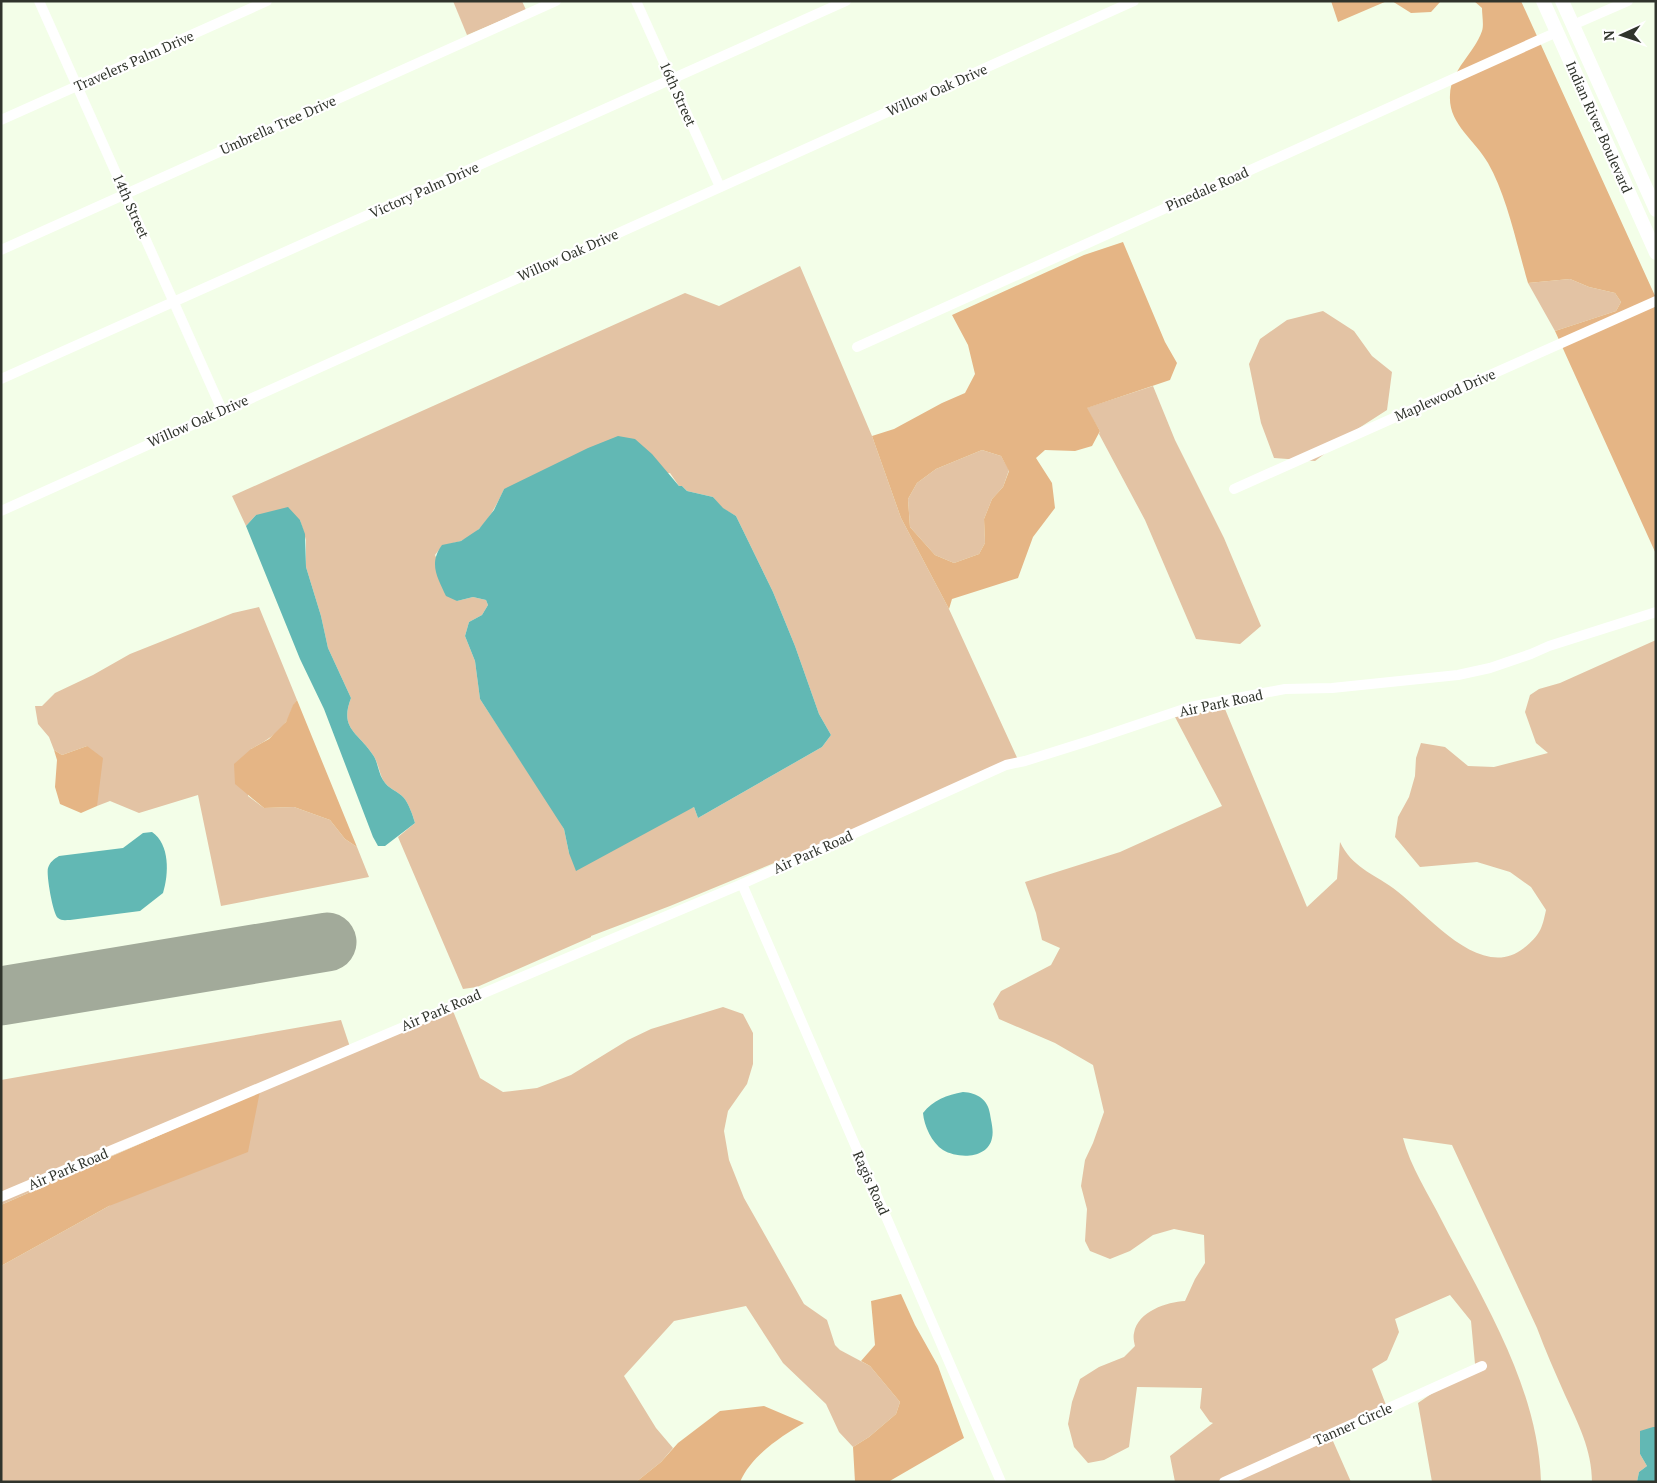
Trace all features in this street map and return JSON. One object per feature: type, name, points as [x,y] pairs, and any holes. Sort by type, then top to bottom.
[{"type":"main road","name":"Indian River Boulevard","points":[[1543,1],[1656,253]]},
{"type":"main road","name":"Indian River Boulevard","points":[[1562,1],[1656,210]]},
{"type":"street","name":"14th Street","points":[[39,1],[222,410]]},
{"type":"street","name":"Travelers Palm Drive","points":[[1,120],[267,1]]},
{"type":"street","name":"Umbrella Tree Drive","points":[[1,250],[556,1]]},
{"type":"street","name":"16th Street","points":[[636,1],[720,187]]},
{"type":"street","name":"Victory Palm Drive","points":[[1,379],[846,1]]},
{"type":"street","name":"Willow Oak Drive","points":[[1,511],[1134,1]]},
{"type":"street","points":[[1573,25],[1628,1]]},
{"type":"street","name":"Pinedale Road","points":[[857,347],[1557,32]]},
{"type":"street","name":"Maplewood Drive","points":[[1234,489],[1656,301]]},
{"type":"street","name":"Air Park Road","points":[[1,1197],[742,884],[1006,765],[1025,761],[1190,707],[1285,689],[1332,688],[1458,675],[1475,671],[1499,665],[1549,646],[1656,612]]},
{"type":"street","name":"Ragis Road","points":[[742,884],[1001,1482]]},
{"type":"street","name":"Tanner Circle","points":[[1224,1482],[1482,1366]]},
{"type":"shaded area","points":[[453,1],[522,1],[526,10],[467,35]]},
{"type":"shaded area","points":[[1331,1],[1387,1],[1338,22]]},
{"type":"shaded area","points":[[1392,1],[1441,1],[1431,12],[1411,13]]},
{"type":"shaded area","points":[[1474,1],[1521,1],[1656,298],[1656,554],[1555,331],[1616,311],[1621,302],[1615,293],[1589,287],[1570,279],[1528,283],[1511,222],[1495,176],[1483,155],[1463,131],[1453,115],[1450,95],[1454,77],[1474,47],[1483,29],[1482,8]]},
{"type":"shaded area","points":[[1123,242],[1165,342],[1177,363],[1170,380],[1087,408],[1100,431],[1092,446],[1075,451],[1045,450],[1036,458],[1052,483],[1055,508],[1033,537],[1018,578],[952,599],[949,609],[901,518],[872,436],[894,429],[965,393],[975,374],[968,345],[952,315],[1084,255]],"holes":[[[982,450],[1001,456],[1009,471],[1003,487],[992,499],[984,519],[985,543],[979,554],[954,563],[935,555],[910,527],[908,499],[917,483],[936,469]]]},
{"type":"shaded area","points":[[800,266],[872,436],[901,518],[949,609],[1019,762],[670,906],[591,936],[477,987],[463,989],[398,837],[415,823],[408,803],[385,783],[375,758],[349,724],[347,717],[351,698],[328,648],[321,616],[306,567],[306,540],[300,520],[256,515],[246,526],[232,496],[685,293],[719,306]],"holes":[[[670,473],[679,486],[682,486],[687,491],[713,497],[722,508],[736,516],[773,592],[795,646],[819,714],[831,735],[822,747],[698,818],[694,807],[569,853],[564,829],[556,815],[480,699],[475,661],[465,636],[469,622],[482,615],[488,605],[486,600],[473,597],[457,601],[435,555],[442,546],[461,541],[476,532],[492,512],[504,489]]]},
{"type":"shaded area","points":[[1570,279],[1589,287],[1615,293],[1621,302],[1616,311],[1555,331],[1528,283]]},
{"type":"shaded area","points":[[1323,311],[1354,331],[1372,356],[1392,372],[1387,410],[1315,461],[1274,458],[1261,423],[1249,364],[1260,339],[1287,320]]},
{"type":"shaded area","points":[[1153,386],[1175,440],[1224,538],[1261,626],[1240,644],[1196,639],[1145,520],[1099,434],[1100,431],[1086,408]]},
{"type":"shaded area","points":[[982,450],[1001,456],[1009,470],[1003,487],[992,499],[984,519],[985,543],[979,554],[954,563],[935,555],[910,527],[908,499],[917,483],[936,469]]},
{"type":"shaded area","points":[[259,607],[297,700],[283,726],[251,749],[248,796],[264,808],[294,807],[330,820],[345,839],[357,847],[369,877],[221,906],[198,795],[139,813],[110,801],[97,806],[87,746],[62,755],[54,750],[49,737],[38,724],[35,706],[42,706],[55,693],[93,675],[130,654],[233,613]]},
{"type":"shaded area","points":[[1656,640],[1656,1427],[1653,1427],[1640,1454],[1647,1466],[1639,1472],[1637,1482],[1592,1482],[1590,1459],[1579,1426],[1537,1328],[1452,1145],[1403,1138],[1415,1170],[1506,1346],[1530,1413],[1538,1447],[1541,1482],[1432,1482],[1418,1403],[1475,1364],[1471,1321],[1450,1295],[1395,1319],[1399,1332],[1387,1360],[1372,1369],[1386,1405],[1329,1432],[1351,1482],[1175,1482],[1170,1456],[1213,1423],[1210,1422],[1200,1408],[1202,1388],[1137,1387],[1129,1447],[1104,1460],[1088,1463],[1074,1447],[1068,1424],[1072,1402],[1080,1379],[1099,1367],[1124,1357],[1135,1346],[1134,1335],[1137,1325],[1147,1313],[1170,1303],[1185,1301],[1205,1263],[1204,1235],[1174,1229],[1153,1235],[1130,1251],[1110,1259],[1090,1251],[1085,1241],[1087,1209],[1081,1186],[1085,1160],[1104,1112],[1093,1065],[1055,1043],[999,1019],[993,1004],[1001,991],[1051,965],[1060,948],[1042,940],[1036,913],[1025,882],[1120,852],[1222,806],[1175,717],[1225,709],[1307,907],[1337,879],[1340,842],[1350,858],[1363,869],[1393,888],[1454,940],[1472,951],[1490,957],[1507,956],[1524,948],[1542,927],[1546,910],[1531,887],[1510,872],[1477,862],[1420,867],[1395,837],[1398,817],[1409,797],[1415,776],[1416,758],[1421,743],[1445,747],[1468,766],[1494,767],[1548,753],[1536,743],[1525,712],[1530,695],[1539,689],[1560,683]]},
{"type":"shaded area","points":[[297,700],[357,847],[345,839],[330,820],[294,807],[264,808],[235,784],[234,764],[251,749],[269,739],[286,722]]},
{"type":"shaded area","points":[[87,746],[103,758],[97,806],[81,813],[60,804],[55,787],[57,760],[54,750],[62,755]]},
{"type":"shaded area","points":[[451,1006],[480,1078],[503,1092],[537,1088],[571,1075],[628,1040],[651,1029],[723,1007],[743,1014],[753,1033],[753,1064],[747,1084],[728,1111],[724,1131],[729,1160],[744,1198],[804,1304],[827,1320],[835,1345],[840,1350],[870,1366],[900,1402],[896,1414],[869,1437],[853,1447],[839,1432],[826,1404],[783,1363],[746,1306],[674,1321],[624,1376],[656,1428],[673,1448],[661,1462],[636,1482],[1,1482],[1,1266],[109,1206],[259,1091],[1,1205],[1,1080],[341,1020],[351,1050]]},
{"type":"shaded area","points":[[260,1091],[248,1152],[109,1206],[1,1266],[1,1205]]},
{"type":"shaded area","points":[[901,1294],[915,1325],[938,1366],[964,1438],[888,1482],[855,1482],[853,1447],[869,1437],[896,1414],[900,1402],[870,1366],[861,1361],[875,1345],[871,1301]]},
{"type":"shaded area","points":[[764,1406],[804,1423],[785,1434],[767,1448],[751,1464],[740,1482],[636,1482],[661,1462],[678,1443],[720,1411]]},
{"type":"water","points":[[618,436],[635,439],[652,454],[679,486],[682,486],[687,491],[713,497],[723,508],[736,516],[773,592],[795,646],[819,714],[831,735],[822,747],[698,818],[694,807],[576,871],[569,853],[564,829],[480,699],[475,661],[465,636],[469,622],[482,615],[488,605],[486,600],[473,597],[457,601],[446,596],[435,565],[442,545],[461,541],[479,529],[494,510],[504,489],[588,448]]},
{"type":"water","points":[[288,507],[300,520],[305,534],[306,567],[321,616],[328,648],[351,698],[347,717],[349,724],[373,755],[385,783],[406,801],[415,823],[385,846],[378,846],[373,837],[324,709],[300,659],[246,526],[256,515]]},
{"type":"water","points":[[152,832],[162,844],[167,860],[163,893],[140,911],[70,920],[58,918],[52,902],[48,878],[48,868],[52,861],[59,856],[123,848],[143,833]]},
{"type":"water","points":[[963,1092],[977,1095],[987,1104],[993,1135],[985,1150],[964,1156],[949,1153],[935,1143],[929,1134],[923,1113],[941,1099]]},
{"type":"water","points":[[1656,1427],[1656,1482],[1637,1482],[1639,1472],[1647,1466],[1640,1454],[1640,1431]]},
{"type":"runway","points":[[1,996],[327,942]]}]
